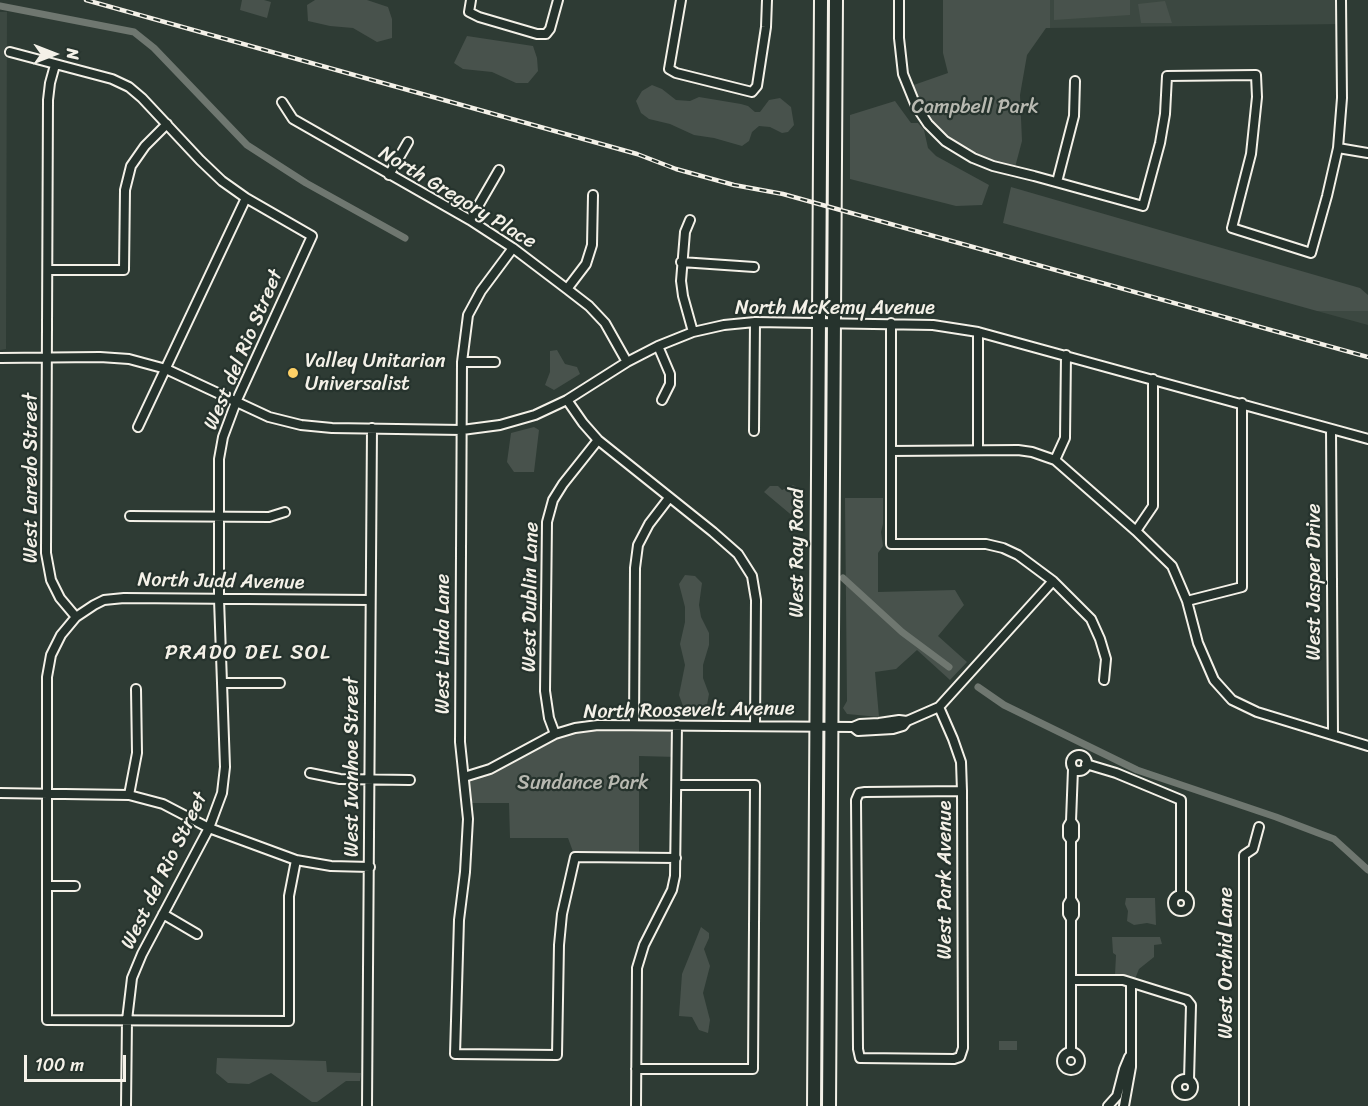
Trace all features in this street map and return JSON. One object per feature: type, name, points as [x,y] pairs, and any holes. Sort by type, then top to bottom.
[{"type":"main road","name":"West Ray Road","points":[[813,1106],[821,0]]},
{"type":"main road","name":"West Ray Road","points":[[829,1106],[836,0]]},
{"type":"street","points":[[471,0],[469,12],[479,17],[537,34],[546,34],[558,0]]},
{"type":"street","points":[[681,0],[669,69],[676,73],[752,92],[757,86],[766,27],[767,0]]},
{"type":"street","points":[[899,0],[899,38],[903,74],[916,106],[945,141],[973,158],[993,166],[1143,207],[1160,143],[1165,114],[1167,76],[1256,75],[1257,97],[1251,154],[1232,228],[1311,253],[1338,148],[1342,98],[1341,0]]},
{"type":"street","points":[[10,52],[112,79],[129,87],[222,181],[246,198],[138,427]]},
{"type":"street","name":"West Laredo Street","points":[[56,65],[50,83],[48,100],[46,553],[51,580],[60,598],[76,617]]},
{"type":"street","points":[[1057,182],[1074,116],[1075,81]]},
{"type":"street","name":"North Gregory Place","points":[[282,102],[293,119],[470,220],[513,248],[589,306],[605,324],[627,362]]},
{"type":"street","points":[[48,270],[124,270],[125,190],[131,166],[145,146],[167,124]]},
{"type":"street","points":[[389,175],[408,142]]},
{"type":"street","points":[[1338,148],[1368,153]]},
{"type":"street","points":[[470,220],[499,171]]},
{"type":"street","points":[[567,289],[586,264],[592,245],[593,195]]},
{"type":"street","name":"West del Rio Street","points":[[126,1106],[127,1020],[132,978],[209,828],[222,793],[225,767],[219,599],[219,459],[223,437],[236,402],[312,236],[246,198]]},
{"type":"street","points":[[690,220],[685,232],[681,262],[683,296],[693,332]]},
{"type":"street","name":"West Linda Lane","points":[[513,248],[481,291],[468,315],[462,362],[460,742],[468,819],[459,920],[455,1054],[557,1055],[559,945],[562,914],[575,857],[676,858]]},
{"type":"street","points":[[681,262],[754,267]]},
{"type":"street","points":[[754,431],[755,322]]},
{"type":"street","name":"North McKemy Avenue","points":[[0,358],[129,359],[166,369],[269,417],[302,425],[332,428],[462,430],[519,420],[567,400],[627,362],[658,346],[693,332],[724,325],[755,322],[933,325],[978,332],[1066,355],[1368,440]]},
{"type":"street","points":[[891,323],[891,544],[986,544],[1018,555],[1053,581],[1091,619],[1106,659],[1104,680]]},
{"type":"street","points":[[978,332],[978,450]]},
{"type":"street","points":[[658,346],[670,374],[670,384],[663,400]]},
{"type":"street","points":[[1055,460],[1065,438],[1066,355]]},
{"type":"street","points":[[462,362],[495,362]]},
{"type":"street","points":[[1136,531],[1153,506],[1153,379]]},
{"type":"street","points":[[567,400],[598,440],[738,554],[752,576],[756,600],[755,726]]},
{"type":"street","points":[[1187,600],[1242,587],[1242,403]]},
{"type":"street","name":"West Ivanhoe Street","points":[[367,1106],[372,428]]},
{"type":"street","name":"West Jasper Drive","points":[[1331,429],[1333,735]]},
{"type":"street","name":"West Dublin Lane","points":[[555,734],[549,718],[545,691],[547,522],[553,500],[598,440]]},
{"type":"street","points":[[891,451],[1032,452],[1055,460],[1172,566],[1187,600],[1198,643],[1214,680],[1232,700],[1257,712],[1368,746]]},
{"type":"street","points":[[634,725],[635,568],[638,545],[649,524],[669,498]]},
{"type":"street","points":[[130,516],[269,517],[285,512]]},
{"type":"street","name":"North Roosevelt Avenue","points":[[464,777],[490,769],[555,734],[586,726],[852,727],[860,724],[907,721],[939,707],[1053,581]]},
{"type":"street","name":"North Judd Avenue","points":[[76,617],[104,600],[124,598],[370,600]]},
{"type":"street","points":[[76,617],[61,635],[51,655],[47,677],[47,1020],[289,1021],[288,896],[296,860]]},
{"type":"street","points":[[222,683],[280,682]]},
{"type":"street","points":[[129,795],[137,753],[136,689]]},
{"type":"street","name":"West Park Avenue","points":[[939,707],[960,762],[962,791],[963,1048],[960,1057],[860,1058],[858,1049],[856,800],[859,794],[865,792],[962,791]]},
{"type":"street","points":[[636,1106],[638,968],[644,945],[672,890],[675,876],[677,725]]},
{"type":"street","points":[[1071,1052],[1071,919],[1068,914],[1068,904],[1071,899],[1071,840],[1074,837],[1074,825],[1071,821],[1073,769],[1071,762],[1076,756],[1083,757],[1086,764]]},
{"type":"street","points":[[1073,769],[1082,770],[1086,764]]},
{"type":"street","points":[[1086,764],[1116,773],[1181,800],[1181,894]]},
{"type":"street","points":[[310,773],[340,779],[410,780]]},
{"type":"street","points":[[636,1069],[753,1069],[755,785],[677,785]]},
{"type":"street","points":[[0,793],[129,795],[163,804],[209,828],[296,860],[331,866],[370,867]]},
{"type":"street","name":"West Orchid Lane","points":[[1244,1106],[1244,855],[1253,849],[1259,827]]},
{"type":"street","points":[[47,886],[75,886]]},
{"type":"street","points":[[163,914],[197,934]]},
{"type":"street","points":[[1072,980],[1114,980],[1186,1000],[1191,1005],[1189,1080]]},
{"type":"street","points":[[1124,1106],[1131,1067],[1131,983]]},
{"type":"street","points":[[1108,1106],[1117,1096],[1130,1056]]},
{"type":"shaded area","points":[[1050,0],[1341,0],[1341,24],[1050,28]]},
{"type":"shaded area","points":[[0,12],[7,12],[6,349],[0,350]]},
{"type":"shaded area","points":[[1317,311],[1368,311],[1368,325]]},
{"type":"green space","points":[[242,0],[271,2],[267,18],[240,10]]},
{"type":"green space","points":[[315,0],[367,0],[388,7],[392,19],[392,38],[377,42],[353,28],[308,21],[307,5]]},
{"type":"green space","name":"Campbell Park","points":[[943,0],[1050,0],[1050,28],[1046,28],[1027,55],[1020,95],[1022,141],[1014,171],[973,158],[928,124],[908,87],[948,73],[943,53]]},
{"type":"green space","points":[[1054,0],[1130,0],[1130,15],[1054,20]]},
{"type":"green space","points":[[1165,1],[1172,23],[1141,23],[1138,4]]},
{"type":"green space","points":[[467,36],[533,46],[538,71],[528,83],[516,83],[492,72],[463,69],[454,63]]},
{"type":"green space","points":[[652,85],[662,89],[676,100],[690,101],[699,97],[741,104],[755,112],[760,112],[769,100],[780,98],[791,107],[794,125],[788,132],[782,133],[770,127],[759,126],[752,132],[749,141],[742,146],[694,135],[670,124],[649,119],[641,113],[636,101],[642,91]]},
{"type":"green space","points":[[895,101],[911,123],[918,123],[924,130],[928,148],[936,156],[989,185],[982,205],[956,206],[850,179],[850,115]]},
{"type":"green space","points":[[1011,187],[1360,288],[1368,295],[1368,311],[1317,311],[1003,223]]},
{"type":"green space","points":[[557,350],[565,364],[577,367],[580,374],[554,390],[545,385],[550,372],[550,351]]},
{"type":"green space","points":[[534,427],[539,430],[534,472],[514,472],[507,462],[511,433]]},
{"type":"green space","points":[[793,485],[804,491],[801,517],[795,518],[764,492],[770,486],[778,486],[782,490]]},
{"type":"green space","points":[[845,498],[883,498],[881,532],[883,546],[878,553],[878,592],[955,590],[964,605],[938,636],[967,662],[950,680],[917,650],[896,669],[875,672],[879,717],[847,714],[843,708],[847,701]]},
{"type":"green space","points":[[685,575],[695,576],[702,583],[699,605],[701,617],[709,633],[703,678],[709,694],[707,705],[697,710],[683,706],[679,695],[685,665],[680,644],[685,622],[685,607],[679,584]]},
{"type":"green space","name":"Sundance Park","points":[[677,725],[677,757],[639,756],[639,857],[575,857],[568,838],[510,838],[509,803],[467,803],[464,777],[575,728]]},
{"type":"green space","points":[[1126,898],[1155,898],[1156,925],[1147,923],[1134,925],[1127,921]]},
{"type":"green space","points":[[701,927],[709,933],[704,949],[710,966],[703,993],[710,1020],[708,1033],[699,1030],[692,1017],[679,1016],[682,974]]},
{"type":"green space","points":[[1112,937],[1160,937],[1162,944],[1154,945],[1154,957],[1139,969],[1135,979],[1115,975],[1116,955],[1113,953]]},
{"type":"green space","points":[[999,1041],[1017,1041],[1017,1050],[999,1050]]},
{"type":"green space","points":[[217,1058],[326,1061],[327,1072],[361,1073],[360,1081],[346,1081],[317,1102],[312,1102],[271,1073],[249,1084],[228,1083],[216,1073]]},
{"type":"waterway","points":[[0,6],[134,32],[154,48],[247,145],[306,183],[405,238]]},
{"type":"waterway","points":[[843,578],[902,632],[949,667]]},
{"type":"waterway","points":[[978,687],[1004,705],[1137,770],[1334,839],[1368,870]]},
{"type":"railway","points":[[86,0],[637,154],[676,169],[734,185],[783,194],[1368,357]]},
{"type":"place","name":"Valley Unitarian Universalist","points":[[293,373]]},
{"type":"district","name":"PRADO DEL SOL","points":[[248,654]]}]
